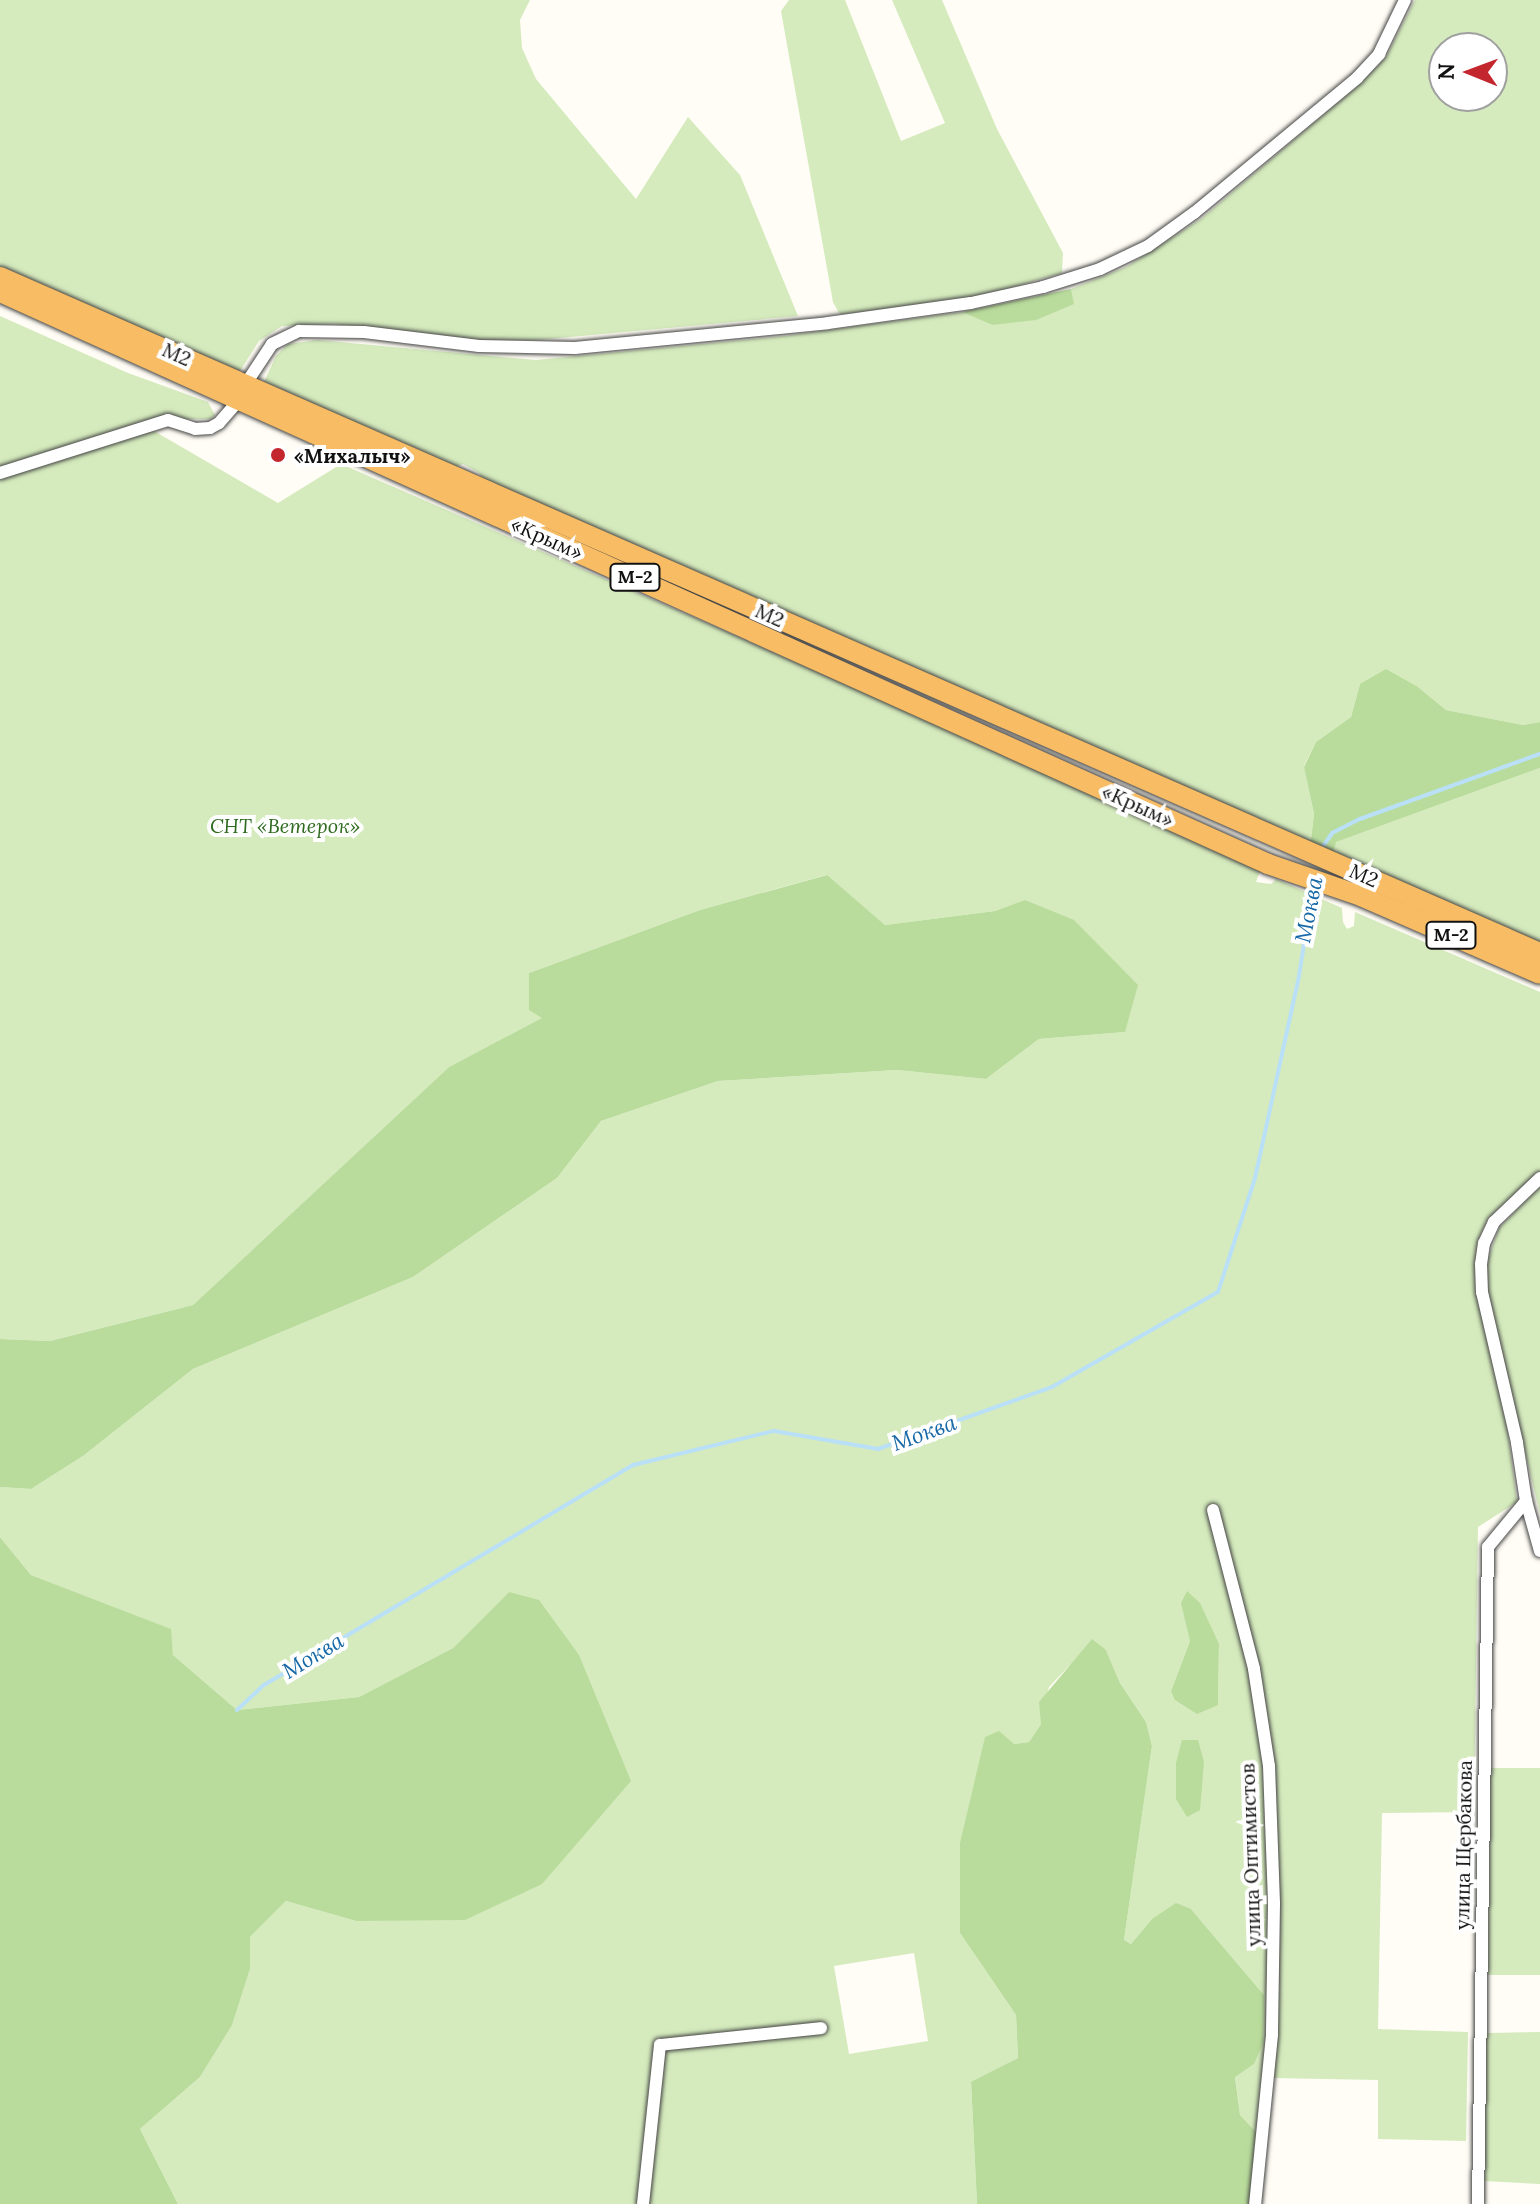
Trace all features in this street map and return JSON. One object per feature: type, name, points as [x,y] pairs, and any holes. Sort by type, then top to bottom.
[{"type":"highway","name":"М2","points":[[0,277],[243,392],[1540,953]]},
{"type":"highway","name":"«Крым»","points":[[0,292],[243,392],[1268,864],[1361,896],[1540,974]]},
{"type":"street","points":[[0,473],[168,420],[195,429],[210,428],[219,423],[243,392],[272,344],[299,331],[364,332],[479,346],[575,348],[971,303],[1055,284],[1100,269],[1148,246],[1194,213],[1357,78],[1379,54],[1405,0]]},
{"type":"street","points":[[1540,1178],[1494,1222],[1484,1243],[1481,1264],[1482,1292],[1517,1443],[1526,1501],[1540,1551]]},
{"type":"street","name":"улица Щербакова","points":[[1478,2204],[1488,1547],[1526,1501]]},
{"type":"street","name":"улица Оптимистов","points":[[1213,1510],[1254,1669],[1269,1766],[1274,1904],[1272,2035],[1255,2204]]},
{"type":"street","points":[[643,2204],[660,2045],[821,2028]]},
{"type":"green space","points":[[0,0],[530,0],[520,20],[522,48],[536,79],[636,199],[688,117],[740,175],[798,316],[537,340],[476,340],[333,324],[282,326],[259,341],[238,374],[0,269]]},
{"type":"green space","points":[[789,0],[845,0],[901,141],[945,123],[892,0],[942,0],[997,129],[1063,253],[1062,273],[969,300],[839,313],[833,302],[781,11]]},
{"type":"green space","points":[[1415,0],[1540,0],[1540,722],[1523,725],[1446,710],[1418,687],[1360,684],[1351,717],[1316,742],[1304,766],[1314,814],[1310,848],[491,495],[479,473],[463,464],[443,472],[267,389],[264,382],[276,356],[288,344],[317,340],[536,360],[784,336],[962,312],[992,325],[1073,304],[1071,289],[1126,267],[1201,219],[1363,81],[1386,57]]},
{"type":"green space","points":[[1071,289],[1074,304],[1036,320],[992,325],[962,312]]},
{"type":"green space","name":"СНТ «Ветерок»","points":[[0,316],[128,373],[208,402],[215,415],[211,419],[175,419],[142,424],[278,503],[341,464],[874,696],[1260,871],[1256,882],[1271,884],[1276,879],[1342,908],[1347,929],[1354,926],[1355,912],[1540,992],[1540,1172],[1488,1219],[1479,1238],[1476,1257],[1477,1294],[1505,1410],[1517,1502],[1478,1527],[1474,1812],[1382,1813],[1378,2029],[1468,2032],[1466,2141],[1378,2139],[1378,2080],[1271,2078],[1272,1764],[1252,1669],[1265,1767],[1270,1904],[1268,2027],[1252,2204],[1249,2204],[1256,2132],[1240,2115],[1235,2076],[1254,2064],[1264,1995],[1191,1909],[1152,1919],[1131,1944],[1124,1940],[1152,1746],[1146,1722],[1120,1683],[1106,1650],[1069,1666],[1049,1687],[1041,1724],[1029,1742],[1015,1744],[960,1843],[960,1933],[1016,2015],[1018,2058],[971,2083],[977,2204],[178,2204],[140,2129],[200,2077],[232,2024],[250,1969],[250,1937],[286,1901],[356,1921],[509,1592],[453,1648],[359,1697],[237,1710],[173,1655],[170,1629],[31,1575],[0,1537],[0,1487],[31,1489],[83,1456],[193,1369],[413,1277],[557,1178],[601,1121],[718,1081],[897,1070],[986,1079],[1039,1039],[1125,1032],[1026,900],[995,911],[885,925],[826,875],[700,910],[529,973],[543,1018],[449,1067],[193,1305],[50,1341],[0,1339]],"holes":[[[1190,1641],[1219,1645],[1218,1705],[1171,1691]],[[914,1953],[928,2041],[849,2054],[834,1966]]]},
{"type":"green space","points":[[1386,669],[1418,687],[1446,710],[1523,725],[1540,722],[1540,768],[1336,842],[1332,859],[1310,848],[1314,814],[1304,767],[1316,742],[1351,717],[1360,684]]},
{"type":"green space","points":[[1540,768],[1540,956],[1332,859],[1335,842]]},
{"type":"green space","points":[[827,875],[885,925],[995,911],[1025,900],[1074,920],[1138,985],[1125,1032],[1039,1039],[986,1079],[897,1070],[718,1081],[601,1121],[557,1178],[413,1277],[193,1369],[83,1456],[31,1489],[0,1487],[0,1339],[50,1341],[193,1305],[449,1067],[542,1018],[529,1010],[529,973],[700,910]]},
{"type":"green space","points":[[1540,1186],[1540,1514],[1487,1292],[1485,1267],[1499,1228]]},
{"type":"green space","points":[[0,1537],[31,1575],[171,1629],[173,1655],[237,1710],[359,1697],[453,1648],[509,1592],[539,1600],[579,1655],[631,1781],[542,1884],[465,1920],[356,1921],[286,1901],[250,1937],[250,1969],[232,2025],[200,2077],[140,2129],[178,2204],[0,2204]]},
{"type":"green space","points":[[1187,1591],[1200,1603],[1219,1644],[1218,1705],[1197,1714],[1175,1700],[1171,1691],[1190,1641],[1181,1603]]},
{"type":"green space","points":[[1092,1639],[1106,1650],[1120,1683],[1146,1722],[1152,1746],[1124,1940],[1131,1944],[1152,1919],[1176,1903],[1191,1909],[1264,1995],[1263,2043],[1254,2064],[1235,2077],[1240,2115],[1256,2132],[1249,2204],[977,2204],[971,2082],[1018,2058],[1016,2015],[960,1933],[960,1843],[985,1737],[999,1731],[1014,1744],[1029,1742],[1041,1724],[1039,1702]]},
{"type":"green space","points":[[1182,1740],[1198,1740],[1204,1762],[1200,1810],[1187,1817],[1176,1799],[1176,1763]]},
{"type":"green space","points":[[1490,1768],[1540,1768],[1540,1975],[1488,1975]]},
{"type":"green space","points":[[1540,2032],[1540,2184],[1484,2181],[1486,2033]]},
{"type":"waterway","name":"Моква","points":[[1321,849],[1332,833],[1360,819],[1540,754]]},
{"type":"waterway","name":"Моква","points":[[237,1710],[264,1685],[633,1465],[774,1431],[878,1449],[1052,1387],[1218,1292],[1255,1178],[1299,976],[1313,887]]},
{"type":"place","name":"«Михалыч»","points":[[278,455]]}]
